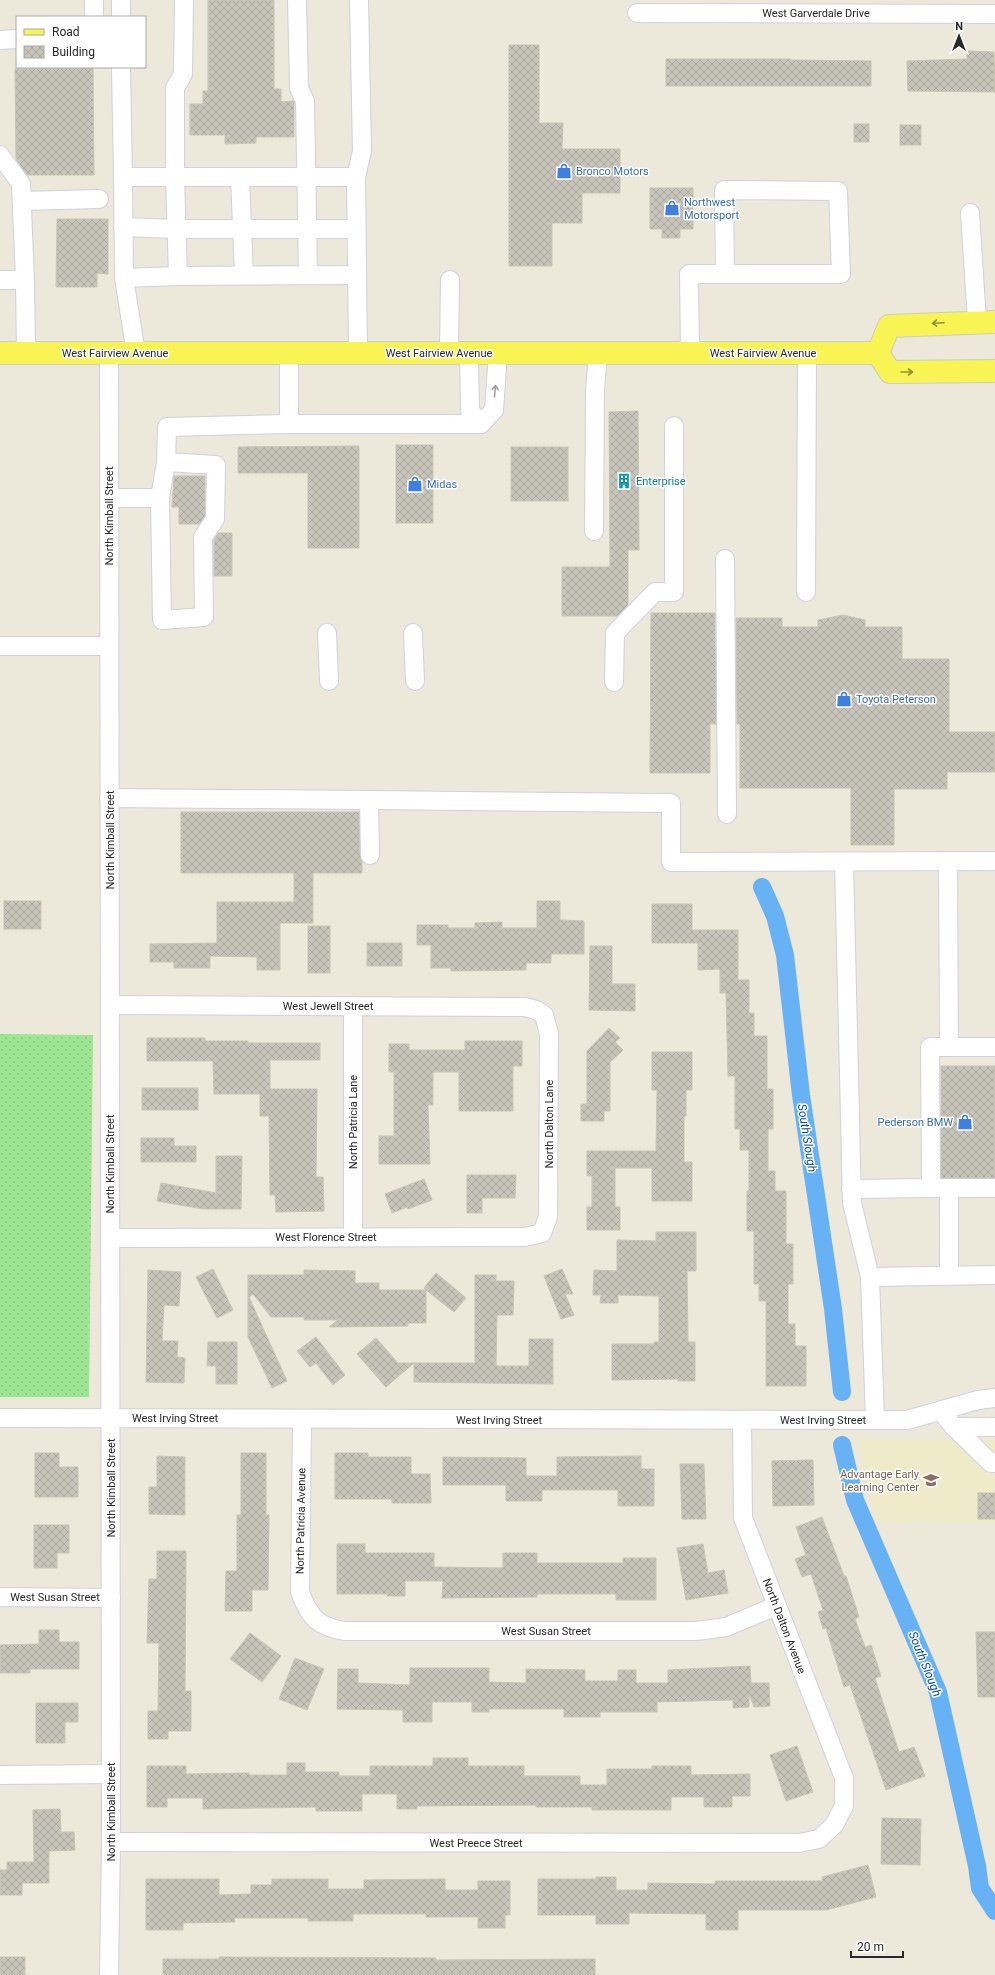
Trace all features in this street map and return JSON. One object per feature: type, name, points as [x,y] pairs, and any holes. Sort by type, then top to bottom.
[{"type":"main road","points":[[986,321],[889,326],[878,353],[890,372],[995,371]]},
{"type":"main road","name":"West Fairview Avenue","points":[[0,353],[878,353]]},
{"type":"street","points":[[94,0],[94,16]]},
{"type":"street","points":[[121,0],[121,16]]},
{"type":"street","points":[[178,276],[175,177],[175,88],[183,74],[184,0]]},
{"type":"street","points":[[297,0],[299,88],[305,101],[308,275]]},
{"type":"street","points":[[358,353],[356,176],[362,151],[359,0]]},
{"type":"street","name":"West Garverdale Drive","points":[[637,12],[995,14]]},
{"type":"street","points":[[0,40],[16,39]]},
{"type":"street","points":[[121,68],[124,278],[136,353]]},
{"type":"street","points":[[0,155],[21,184],[26,353]]},
{"type":"street","points":[[123,177],[356,176]]},
{"type":"street","points":[[240,177],[244,275]]},
{"type":"street","points":[[690,353],[689,274],[725,274],[841,274],[838,191],[724,190],[725,274]]},
{"type":"street","points":[[22,201],[98,199]]},
{"type":"street","points":[[970,213],[986,321]]},
{"type":"street","points":[[123,227],[177,229],[356,229]]},
{"type":"street","points":[[124,278],[244,275],[357,275]]},
{"type":"street","points":[[0,280],[25,280]]},
{"type":"street","points":[[450,280],[459,353],[470,410],[481,424]]},
{"type":"street","points":[[806,592],[807,352]]},
{"type":"street","name":"North Kimball Street","points":[[109,353],[111,1598],[111,1842],[109,1975]]},
{"type":"street","points":[[288,353],[289,424]]},
{"type":"street","points":[[166,462],[216,465],[215,519],[203,537],[204,617],[162,620],[160,498],[166,462],[167,427],[289,424],[481,424],[494,410],[498,353]]},
{"type":"street","points":[[594,531],[595,390],[598,353]]},
{"type":"street","points":[[614,682],[615,633],[655,592],[674,592],[674,426]]},
{"type":"street","points":[[109,498],[160,498]]},
{"type":"street","points":[[725,559],[727,814]]},
{"type":"street","points":[[327,633],[329,681]]},
{"type":"street","points":[[413,633],[415,681]]},
{"type":"street","points":[[0,646],[109,646]]},
{"type":"street","points":[[110,798],[671,803],[671,862],[995,861]]},
{"type":"street","points":[[369,800],[370,855]]},
{"type":"street","points":[[948,861],[949,1047]]},
{"type":"street","points":[[844,862],[852,1203],[870,1277],[875,1420]]},
{"type":"street","name":"West Jewell Street","points":[[110,1005],[525,1007],[536,1010],[544,1015]]},
{"type":"street","name":"North Patricia Lane","points":[[353,1006],[353,1237]]},
{"type":"street","name":"North Dalton Lane","points":[[542,1233],[548,1217],[549,1034],[544,1015]]},
{"type":"street","points":[[930,1188],[930,1047],[995,1047]]},
{"type":"street","points":[[852,1188],[995,1188]]},
{"type":"street","points":[[949,1188],[949,1276]]},
{"type":"street","name":"West Florence Street","points":[[110,1238],[525,1237],[542,1233]]},
{"type":"street","points":[[870,1277],[995,1275]]},
{"type":"street","name":"West Irving Street","points":[[0,1418],[907,1420],[978,1400],[995,1398]]},
{"type":"street","points":[[941,1411],[954,1427],[991,1463],[995,1463]]},
{"type":"street","name":"North Patricia Avenue","points":[[302,1419],[300,1592],[305,1606],[314,1620]]},
{"type":"street","name":"North Dalton Avenue","points":[[742,1420],[743,1518],[844,1778],[844,1806],[834,1825]]},
{"type":"street","points":[[954,1427],[995,1427]]},
{"type":"street","name":"West Susan Street","points":[[0,1597],[111,1598]]},
{"type":"street","name":"West Susan Street","points":[[314,1620],[330,1629],[345,1631],[696,1631],[726,1628],[776,1606]]},
{"type":"street","points":[[0,1775],[111,1774]]},
{"type":"street","name":"West Preece Street","points":[[111,1842],[799,1843],[819,1839],[834,1825]]},
{"type":"shaded area","name":"Advantage Early Learning Center","points":[[857,1440],[995,1440],[995,1523],[876,1521]]},
{"type":"green space","points":[[0,1034],[93,1035],[89,1397],[0,1397]]},
{"type":"building","points":[[208,0],[274,0],[274,89],[281,89],[281,102],[294,101],[294,137],[256,137],[256,143],[225,144],[225,135],[190,135],[190,104],[203,104],[203,91],[208,91]]},
{"type":"building","name":"Bronco Motors","points":[[509,45],[539,45],[539,123],[563,123],[562,149],[620,149],[620,193],[582,193],[582,223],[552,223],[552,266],[509,266]]},
{"type":"building","points":[[967,51],[994,52],[995,92],[908,91],[907,61],[967,59]]},
{"type":"building","points":[[666,59],[791,59],[871,61],[871,86],[666,86]]},
{"type":"building","points":[[93,68],[94,175],[27,175],[16,159],[15,69]]},
{"type":"building","points":[[854,124],[869,124],[869,142],[854,142]]},
{"type":"building","points":[[900,125],[921,125],[921,145],[900,145]]},
{"type":"building","name":"Northwest Motorsport","points":[[650,188],[693,188],[693,229],[680,229],[680,238],[662,238],[662,229],[650,229]]},
{"type":"building","points":[[57,219],[108,219],[108,274],[97,273],[97,287],[56,287]]},
{"type":"building","points":[[638,411],[639,550],[628,550],[628,605],[617,616],[562,616],[562,567],[610,567],[609,412]]},
{"type":"building","name":"Midas","points":[[396,445],[433,445],[433,523],[396,523]]},
{"type":"building","points":[[359,446],[359,548],[308,548],[308,473],[238,473],[238,447]]},
{"type":"building","points":[[511,447],[568,447],[568,501],[511,501]]},
{"type":"building","points":[[174,476],[205,476],[205,516],[199,524],[179,524],[179,507],[172,507]]},
{"type":"building","points":[[218,533],[232,533],[232,576],[214,576],[214,540]]},
{"type":"building","points":[[651,613],[715,613],[716,724],[710,724],[710,773],[650,773]]},
{"type":"building","name":"Toyota Peterson","points":[[843,615],[865,620],[865,627],[902,627],[902,659],[949,659],[949,732],[995,732],[995,772],[947,772],[947,789],[894,789],[894,845],[851,845],[851,788],[740,788],[740,724],[737,724],[736,618],[782,618],[782,627],[818,627],[818,620]]},
{"type":"building","points":[[181,812],[359,812],[362,873],[313,873],[313,923],[280,923],[280,970],[257,970],[257,957],[210,956],[210,968],[174,968],[174,962],[150,962],[150,944],[217,943],[217,902],[294,902],[294,873],[181,873]]},
{"type":"building","points":[[4,901],[41,901],[41,929],[4,929]]},
{"type":"building","points":[[537,901],[560,901],[560,920],[584,921],[584,954],[551,954],[551,963],[526,963],[526,970],[451,971],[451,968],[431,968],[431,945],[417,945],[417,925],[448,925],[448,928],[475,928],[475,923],[502,922],[502,928],[537,928]]},
{"type":"building","points":[[652,904],[692,904],[692,930],[738,930],[738,980],[749,980],[749,1013],[754,1013],[754,1036],[767,1036],[767,1089],[773,1089],[773,1129],[768,1129],[768,1171],[775,1171],[775,1191],[786,1191],[786,1244],[793,1244],[793,1284],[788,1284],[788,1324],[795,1324],[795,1346],[806,1346],[806,1386],[766,1386],[766,1301],[759,1301],[759,1284],[754,1284],[754,1231],[747,1231],[749,1150],[740,1150],[740,1129],[735,1129],[735,1076],[728,1076],[726,993],[720,993],[720,969],[698,970],[698,943],[652,943]]},
{"type":"building","points":[[308,926],[330,926],[330,973],[308,973]]},
{"type":"building","points":[[367,943],[402,943],[402,966],[367,966]]},
{"type":"building","points":[[590,946],[612,946],[612,984],[635,984],[635,1011],[589,1010]]},
{"type":"building","points":[[609,1028],[620,1038],[615,1042],[623,1050],[610,1062],[610,1111],[604,1111],[604,1121],[581,1121],[581,1104],[587,1104],[587,1051]]},
{"type":"building","points":[[147,1038],[205,1038],[205,1041],[248,1041],[248,1043],[320,1043],[320,1060],[270,1060],[270,1089],[317,1089],[316,1177],[323,1177],[324,1211],[276,1212],[275,1195],[270,1195],[269,1116],[260,1116],[260,1094],[214,1094],[213,1061],[147,1061]]},
{"type":"building","points":[[465,1041],[522,1041],[522,1066],[513,1066],[513,1111],[459,1111],[459,1072],[433,1072],[433,1105],[428,1105],[430,1164],[379,1164],[379,1136],[394,1136],[394,1072],[389,1072],[389,1044],[409,1044],[409,1050],[465,1050]]},
{"type":"building","points":[[652,1052],[692,1052],[692,1090],[686,1090],[686,1116],[684,1116],[684,1162],[692,1162],[692,1201],[652,1201],[652,1168],[615,1168],[615,1207],[620,1207],[620,1230],[587,1230],[587,1207],[592,1207],[592,1176],[587,1176],[587,1151],[656,1151],[657,1090],[652,1090]]},
{"type":"building","name":"Pederson BMW","points":[[941,1066],[995,1066],[995,1178],[941,1178]]},
{"type":"building","points":[[142,1088],[198,1088],[198,1110],[142,1110]]},
{"type":"building","points":[[141,1138],[174,1138],[174,1146],[196,1146],[196,1162],[141,1162]]},
{"type":"building","points":[[216,1156],[242,1156],[241,1209],[203,1209],[157,1201],[161,1183],[216,1193]]},
{"type":"building","points":[[467,1175],[516,1175],[515,1198],[482,1198],[482,1213],[467,1213]]},
{"type":"building","points":[[424,1179],[432,1200],[392,1213],[385,1194]]},
{"type":"building","points":[[656,1232],[696,1232],[696,1271],[687,1271],[688,1342],[695,1342],[695,1381],[678,1381],[678,1379],[612,1380],[612,1344],[654,1344],[654,1342],[659,1342],[659,1296],[618,1295],[618,1303],[600,1303],[601,1295],[593,1295],[594,1270],[617,1271],[617,1240],[656,1241]]},
{"type":"building","points":[[213,1269],[233,1310],[217,1318],[196,1277]]},
{"type":"building","points":[[562,1269],[573,1294],[565,1294],[574,1315],[561,1319],[544,1276]]},
{"type":"building","points":[[148,1270],[181,1272],[179,1306],[164,1305],[162,1341],[178,1341],[177,1357],[185,1358],[184,1383],[146,1382]]},
{"type":"building","points":[[304,1270],[355,1271],[355,1283],[379,1283],[379,1290],[426,1290],[426,1323],[408,1323],[408,1326],[329,1327],[338,1320],[304,1320],[304,1317],[271,1317],[253,1294],[249,1297],[287,1381],[272,1388],[248,1337],[248,1275],[304,1275]]},
{"type":"building","points":[[436,1273],[466,1298],[454,1312],[424,1288]]},
{"type":"building","points":[[475,1275],[496,1275],[496,1281],[514,1281],[513,1315],[497,1315],[496,1366],[529,1366],[529,1339],[553,1339],[553,1384],[414,1382],[414,1363],[475,1363]]},
{"type":"building","points":[[316,1337],[345,1375],[333,1385],[316,1363],[310,1367],[297,1351]]},
{"type":"building","points":[[376,1338],[398,1363],[414,1363],[386,1387],[357,1354]]},
{"type":"building","points":[[208,1342],[237,1342],[237,1384],[216,1384],[216,1366],[207,1366]]},
{"type":"building","points":[[35,1453],[59,1453],[59,1467],[78,1467],[78,1497],[35,1497]]},
{"type":"building","points":[[241,1453],[266,1453],[266,1515],[269,1515],[268,1590],[252,1590],[252,1611],[225,1611],[226,1571],[237,1571],[237,1515],[241,1515]]},
{"type":"building","points":[[335,1453],[368,1453],[368,1457],[411,1457],[411,1474],[430,1474],[431,1503],[392,1503],[392,1499],[335,1499]]},
{"type":"building","points":[[157,1456],[185,1457],[185,1515],[149,1514],[149,1487],[157,1487]]},
{"type":"building","points":[[641,1456],[641,1469],[654,1469],[654,1506],[618,1506],[618,1490],[542,1490],[542,1501],[506,1501],[506,1485],[443,1485],[443,1457],[526,1458],[526,1476],[557,1476],[557,1457]]},
{"type":"building","points":[[813,1460],[814,1505],[773,1506],[772,1461]]},
{"type":"building","points":[[680,1464],[704,1464],[706,1519],[682,1519]]},
{"type":"building","points":[[978,1493],[995,1493],[995,1519],[978,1519]]},
{"type":"building","points":[[822,1517],[844,1576],[846,1576],[859,1617],[855,1619],[865,1647],[871,1645],[881,1676],[875,1678],[899,1752],[914,1747],[925,1776],[886,1790],[850,1685],[844,1687],[826,1628],[823,1629],[818,1612],[823,1610],[811,1574],[802,1577],[795,1559],[806,1555],[796,1527]]},
{"type":"building","points":[[34,1525],[69,1525],[69,1553],[57,1553],[57,1568],[34,1568]]},
{"type":"building","points":[[337,1544],[365,1544],[365,1553],[434,1553],[434,1567],[503,1568],[503,1553],[537,1553],[537,1563],[623,1563],[623,1558],[656,1558],[656,1600],[616,1600],[616,1594],[537,1594],[537,1597],[442,1598],[443,1581],[405,1581],[405,1596],[387,1596],[387,1594],[337,1594]]},
{"type":"building","points":[[703,1544],[708,1573],[724,1570],[728,1593],[686,1600],[677,1548]]},
{"type":"building","points":[[157,1551],[186,1551],[185,1691],[191,1691],[191,1731],[168,1731],[168,1739],[148,1739],[148,1711],[158,1711],[159,1643],[147,1643],[149,1579],[157,1579]]},
{"type":"building","points":[[39,1630],[59,1630],[59,1642],[79,1642],[79,1669],[30,1669],[30,1673],[0,1673],[0,1645],[39,1644]]},
{"type":"building","points":[[976,1632],[995,1632],[995,1697],[978,1697]]},
{"type":"building","points":[[250,1633],[281,1656],[262,1682],[230,1659]]},
{"type":"building","points":[[295,1658],[324,1669],[307,1710],[279,1699]]},
{"type":"building","points":[[750,1666],[751,1683],[769,1683],[770,1706],[754,1707],[749,1694],[749,1707],[733,1708],[733,1700],[657,1702],[657,1712],[600,1712],[600,1717],[564,1717],[564,1709],[489,1709],[489,1712],[472,1712],[472,1702],[432,1702],[432,1722],[403,1722],[403,1710],[337,1709],[338,1669],[358,1669],[358,1683],[410,1685],[410,1668],[489,1668],[489,1682],[526,1683],[526,1669],[585,1670],[585,1681],[618,1681],[618,1670],[636,1670],[636,1683],[668,1683],[668,1670]]},
{"type":"building","points":[[36,1703],[78,1703],[78,1722],[65,1722],[65,1743],[36,1743]]},
{"type":"building","points":[[797,1746],[813,1792],[786,1801],[770,1755]]},
{"type":"building","points":[[433,1758],[468,1758],[468,1766],[524,1766],[524,1776],[580,1776],[580,1785],[607,1785],[607,1769],[652,1769],[652,1766],[691,1766],[691,1775],[750,1774],[750,1796],[732,1796],[732,1807],[704,1807],[704,1797],[671,1797],[671,1810],[592,1810],[592,1807],[536,1807],[536,1805],[417,1806],[417,1809],[397,1809],[397,1794],[362,1794],[362,1811],[316,1811],[316,1807],[203,1809],[203,1798],[167,1798],[167,1807],[147,1807],[147,1766],[186,1766],[186,1774],[249,1773],[249,1775],[287,1775],[287,1763],[305,1763],[305,1772],[339,1772],[339,1776],[370,1776],[370,1766],[433,1766]]},
{"type":"building","points":[[60,1809],[61,1832],[74,1832],[75,1850],[49,1851],[49,1883],[22,1883],[22,1895],[0,1895],[0,1870],[7,1870],[7,1862],[34,1862],[33,1810]]},
{"type":"building","points":[[882,1818],[921,1819],[920,1865],[881,1864]]},
{"type":"building","points":[[868,1865],[876,1897],[826,1910],[738,1910],[738,1930],[706,1930],[706,1914],[629,1913],[629,1924],[596,1924],[596,1915],[538,1915],[538,1879],[596,1879],[596,1877],[616,1877],[616,1890],[648,1890],[648,1883],[715,1884],[715,1881],[823,1881],[822,1877]]},
{"type":"building","points":[[146,1879],[219,1879],[219,1895],[251,1894],[251,1885],[272,1885],[272,1879],[328,1879],[328,1889],[364,1889],[364,1880],[445,1879],[445,1890],[478,1890],[478,1881],[510,1881],[510,1915],[505,1915],[505,1928],[478,1928],[478,1917],[426,1917],[426,1914],[353,1914],[353,1921],[308,1921],[308,1918],[234,1918],[235,1922],[183,1923],[183,1930],[146,1930]]},
{"type":"building","points":[[0,1957],[25,1957],[25,1975],[0,1975]]},
{"type":"building","points":[[219,1957],[436,1958],[436,1960],[595,1959],[595,1975],[163,1975],[163,1959],[219,1959]]},
{"type":"waterway","name":"South Slough","points":[[762,887],[775,916],[785,955],[801,1095],[833,1309],[842,1392]]},
{"type":"waterway","name":"South Slough","points":[[842,1445],[855,1500],[938,1692],[977,1866],[980,1888],[995,1911]]},
{"type":"place","name":"Bronco Motors","points":[[564,171]]},
{"type":"place","name":"Northwest Motorsport","points":[[672,208]]},
{"type":"place","name":"Enterprise","points":[[624,481]]},
{"type":"place","name":"Midas","points":[[415,484]]},
{"type":"place","name":"Toyota Peterson","points":[[844,699]]},
{"type":"place","name":"Pederson BMW","points":[[965,1122]]},
{"type":"place","name":"Advantage Early Learning Center","points":[[931,1480]]}]
